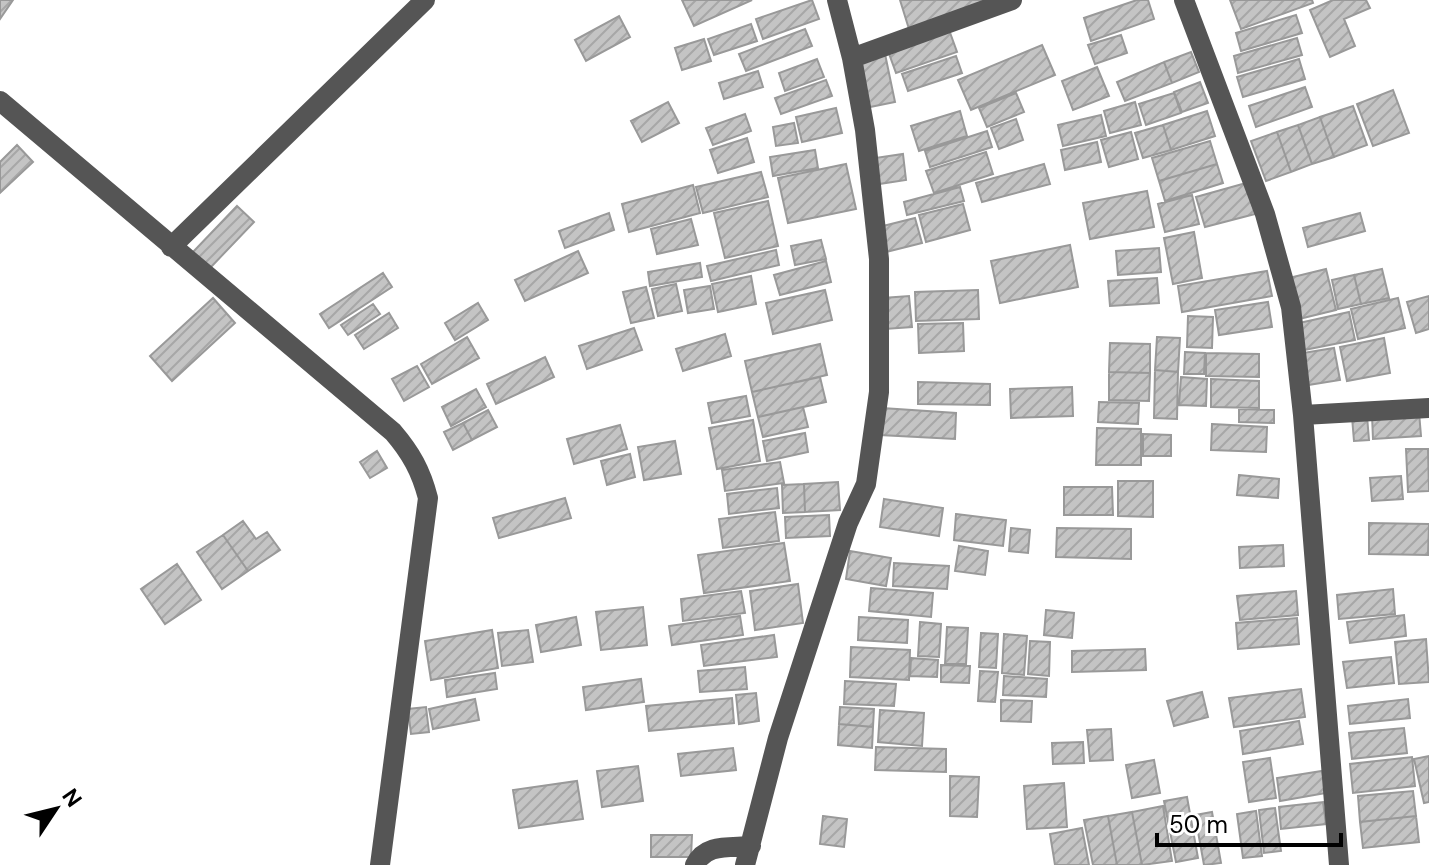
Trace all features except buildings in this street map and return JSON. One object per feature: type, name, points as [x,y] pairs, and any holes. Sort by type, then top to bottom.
[{"type":"street","points":[[171,247],[425,0]]},
{"type":"street","points":[[695,865],[699,856],[707,850],[748,856],[778,738],[848,523],[866,484],[879,392],[879,259],[865,130],[852,58],[837,0]]},
{"type":"street","points":[[852,58],[1012,0]]},
{"type":"street","points":[[1184,0],[1265,214],[1291,307],[1303,415],[1339,865]]},
{"type":"street","points":[[0,101],[393,432],[410,450],[422,474],[428,498],[380,865]]},
{"type":"street","points":[[1303,415],[1429,408]]}]
